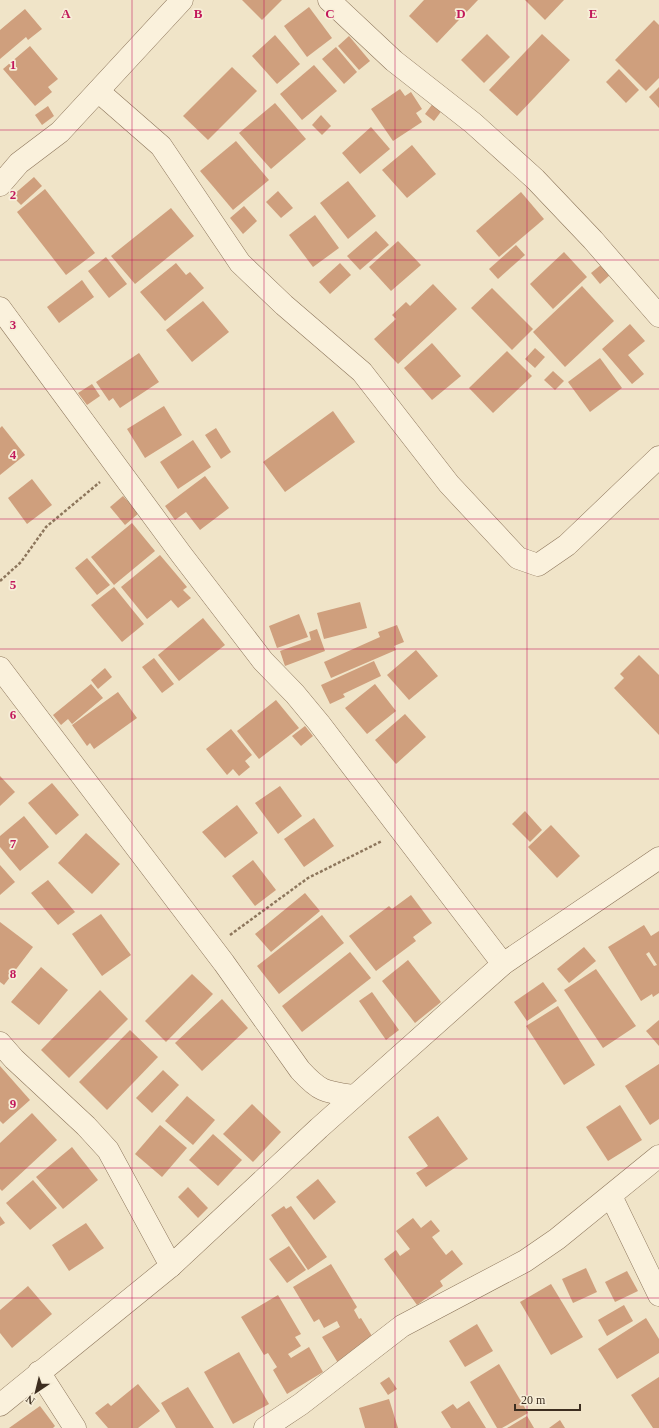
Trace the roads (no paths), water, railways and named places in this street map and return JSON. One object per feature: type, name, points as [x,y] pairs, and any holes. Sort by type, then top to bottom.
[{"type":"street","points":[[329,0],[394,61],[473,123],[535,179],[593,240],[659,316]]},
{"type":"street","points":[[0,185],[19,163],[60,132],[98,91],[170,4]]},
{"type":"street","points":[[98,91],[161,146],[240,263],[284,305],[362,372],[449,484],[518,558],[538,565],[555,553],[566,545],[659,457]]},
{"type":"street","points":[[0,308],[117,469],[263,661],[295,694],[314,717],[503,964]]},
{"type":"street","points":[[0,668],[224,963],[300,1070],[312,1083],[327,1093],[354,1096]]},
{"type":"street","points":[[2,1398],[39,1372],[171,1266],[354,1096],[503,964],[659,858]]},
{"type":"street","points":[[0,1042],[14,1059],[86,1126],[108,1150],[171,1266]]},
{"type":"street","points":[[265,1428],[301,1404],[402,1326],[525,1261],[557,1239],[659,1156]]},
{"type":"street","points":[[611,1196],[659,1295]]},
{"type":"street","points":[[39,1372],[75,1428]]}]
